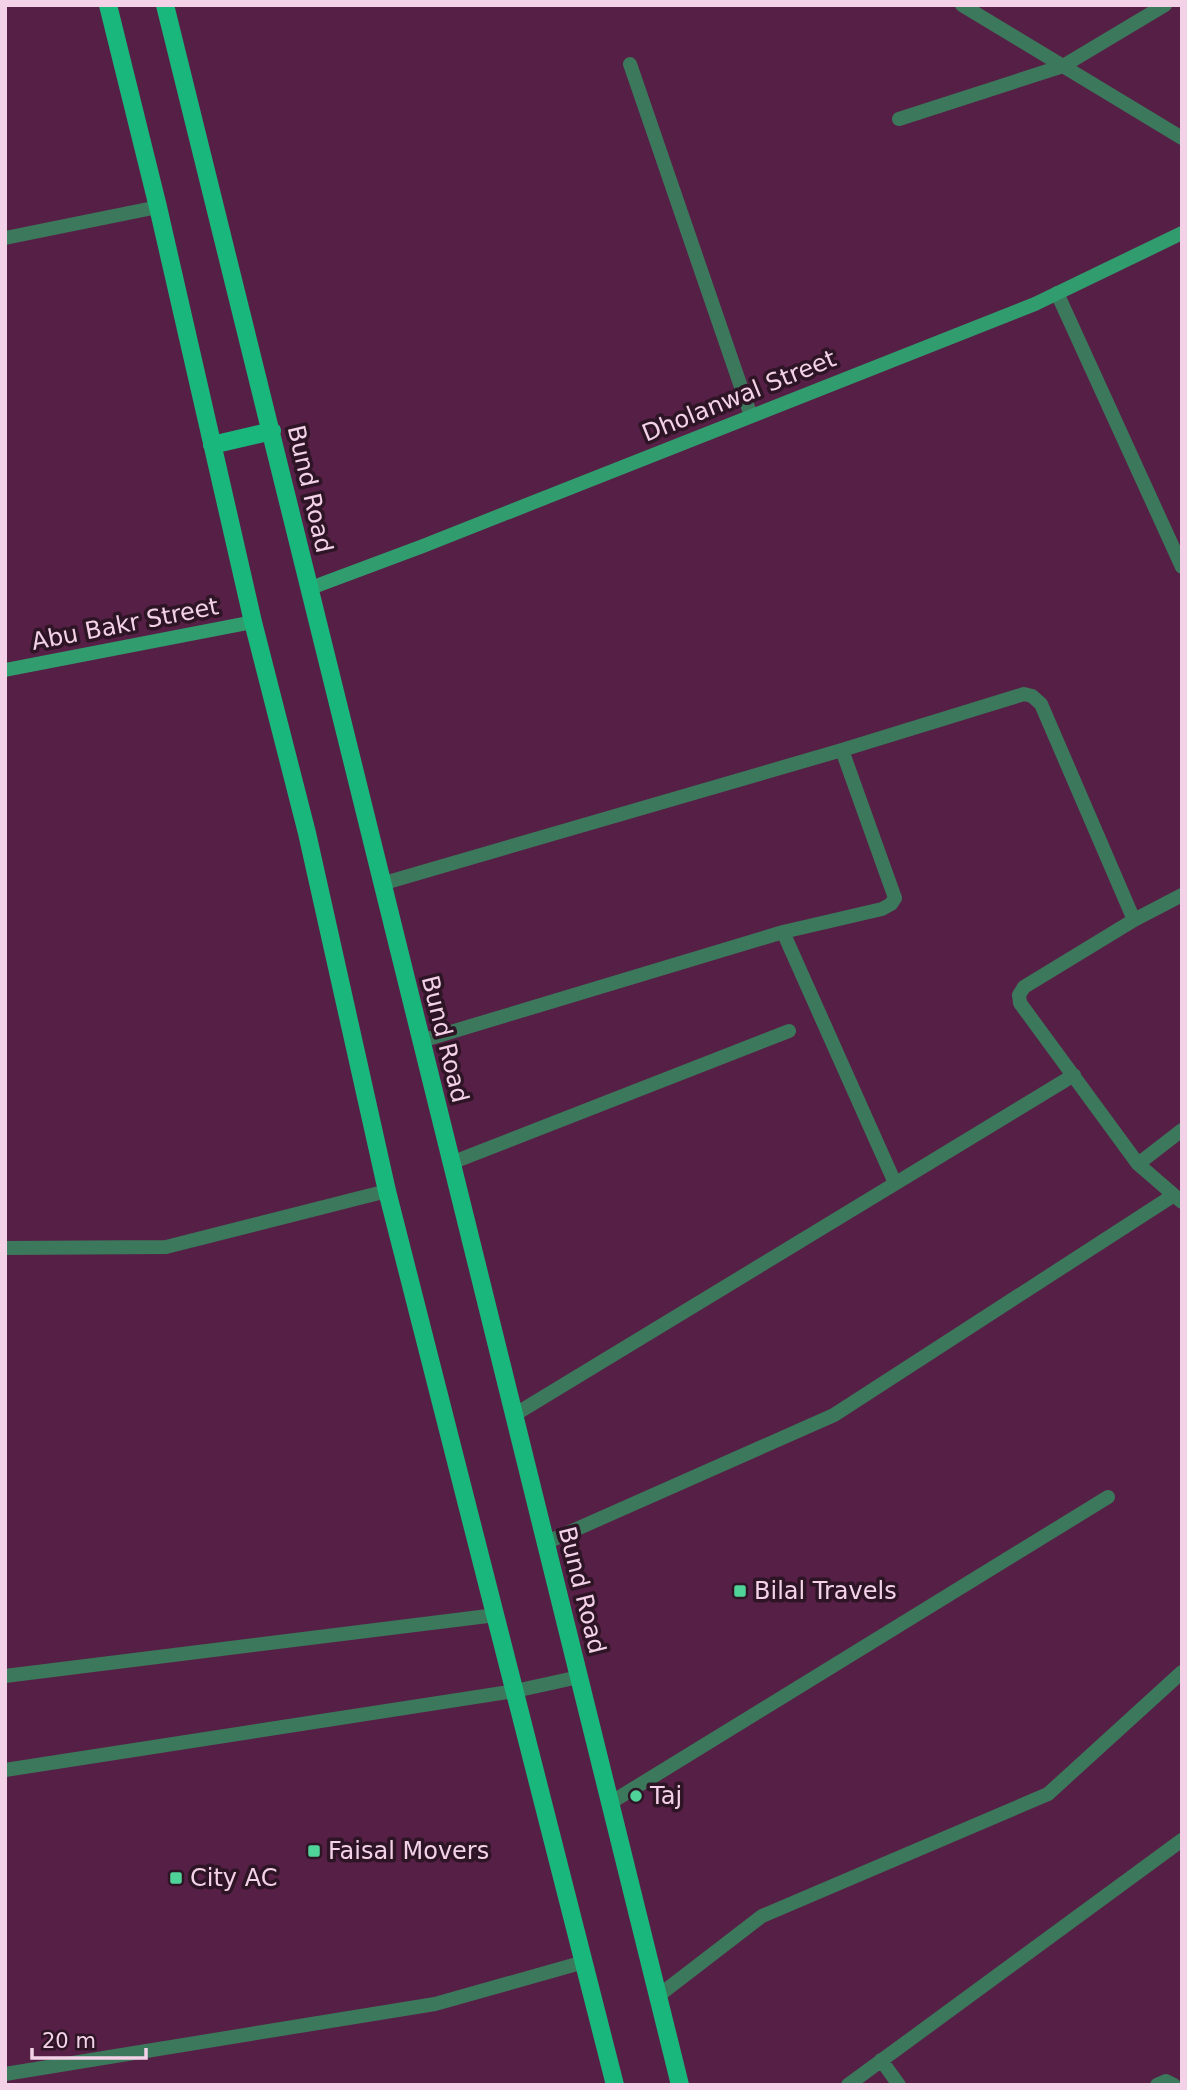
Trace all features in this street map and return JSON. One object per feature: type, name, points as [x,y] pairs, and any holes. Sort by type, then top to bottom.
[{"type":"main road","points":[[108,5],[158,207],[253,622],[307,833],[387,1191],[615,2085]]},
{"type":"main road","name":"Bund Road","points":[[165,5],[680,2085]]},
{"type":"main road","points":[[212,445],[272,431]]},
{"type":"street","points":[[962,5],[1182,138]]},
{"type":"street","points":[[899,119],[1063,66],[1165,5]]},
{"type":"street","points":[[630,64],[751,416]]},
{"type":"street","points":[[5,238],[158,207]]},
{"type":"street","name":"Dholanwal Street","points":[[308,589],[436,541],[1057,293],[1182,233]]},
{"type":"street","points":[[1057,293],[1182,567]]},
{"type":"street","name":"Abu Bakr Street","points":[[5,670],[253,622]]},
{"type":"street","points":[[382,884],[1024,694],[1032,696],[1041,704],[1134,920]]},
{"type":"street","points":[[421,1041],[783,932],[882,909],[891,904],[895,898],[842,750]]},
{"type":"street","points":[[545,1543],[834,1415],[1178,1198],[1138,1164],[1020,1003],[1019,995],[1024,987],[1134,920],[1182,895]]},
{"type":"street","points":[[783,932],[895,1183]]},
{"type":"street","points":[[451,1163],[789,1031]]},
{"type":"street","points":[[514,1415],[1074,1074]]},
{"type":"street","points":[[1138,1164],[1182,1130]]},
{"type":"street","points":[[5,1248],[166,1247],[387,1191]]},
{"type":"street","points":[[610,1803],[1108,1497]]},
{"type":"street","points":[[5,1676],[496,1615]]},
{"type":"street","points":[[658,1996],[762,1916],[1048,1794],[1182,1672]]},
{"type":"street","points":[[5,1770],[515,1690],[579,1677]]},
{"type":"street","points":[[848,2085],[1182,1840]]},
{"type":"street","points":[[5,2074],[435,2004],[583,1962]]},
{"type":"street","points":[[881,2060],[899,2085]]},
{"type":"street","points":[[1157,2085],[1166,2081],[1174,2085]]},
{"type":"place","name":"Bilal Travels","points":[[740,1591]]},
{"type":"place","name":"Taj","points":[[636,1796]]},
{"type":"place","name":"Faisal Movers","points":[[314,1851]]},
{"type":"place","name":"City AC","points":[[176,1878]]}]
